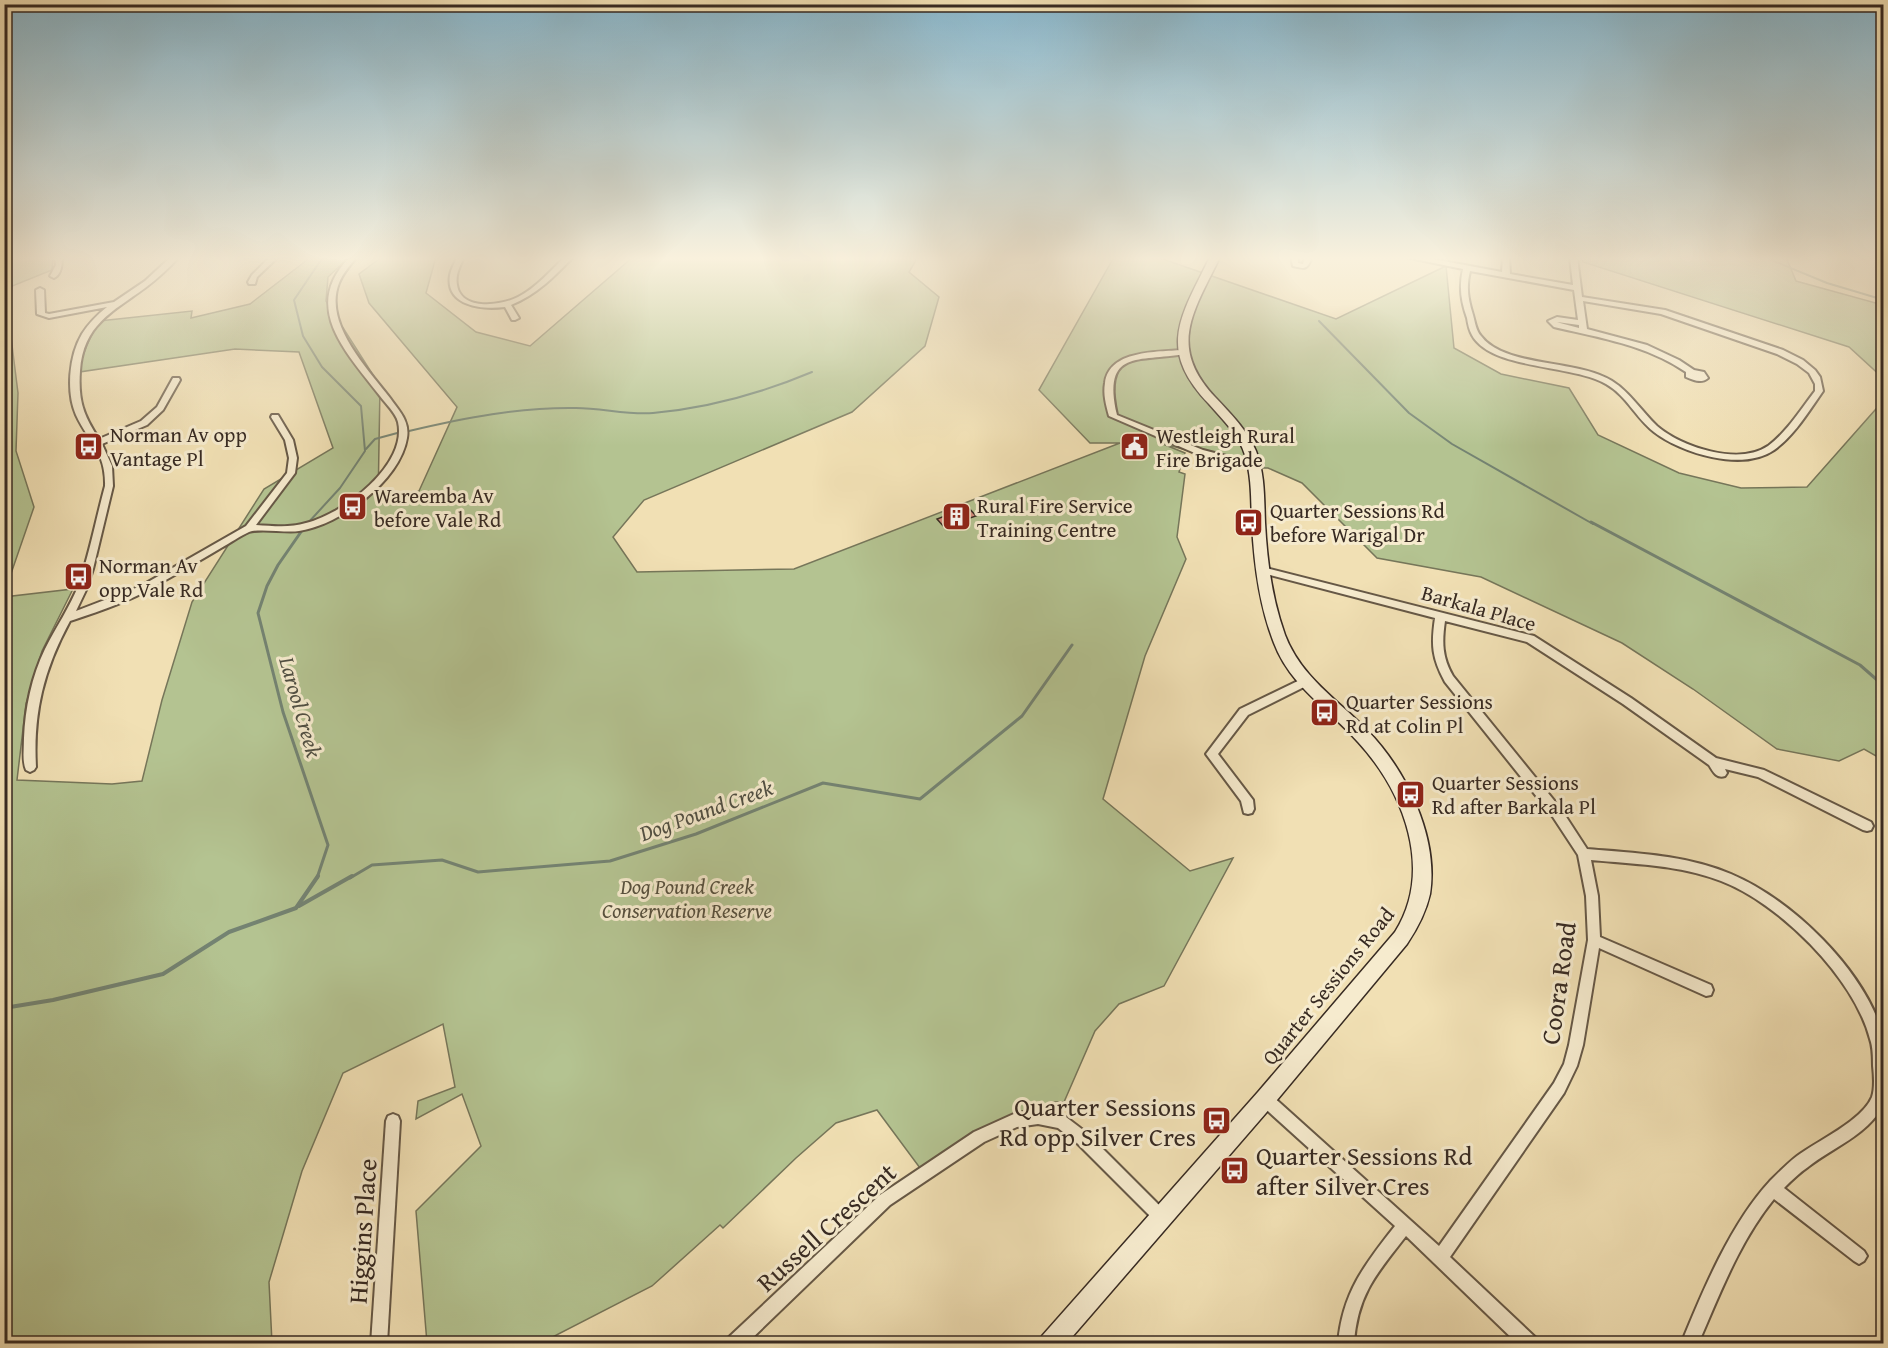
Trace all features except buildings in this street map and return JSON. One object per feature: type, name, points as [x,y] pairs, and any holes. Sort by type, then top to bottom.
[{"type":"main road","name":"Quarter Sessions Road","points":[[1051,1343],[1265,1099],[1401,938],[1414,917],[1422,886],[1423,867],[1418,840],[1395,780],[1382,758],[1363,735],[1304,682],[1292,667],[1281,645],[1262,570],[1254,466],[1239,431],[1192,378],[1182,352],[1181,339],[1186,320]]},
{"type":"street","points":[[30,767],[28,738],[42,674],[55,639],[69,618],[85,579],[109,486],[108,461],[76,404],[77,358],[90,325],[96,320]]},
{"type":"street","points":[[249,528],[300,528],[313,525],[351,506],[378,482],[398,454],[404,440],[402,420],[356,357],[333,320]]},
{"type":"street","points":[[1471,320],[1477,337],[1486,346],[1507,357],[1575,369],[1610,382],[1657,430],[1690,448],[1728,456],[1759,455],[1771,448],[1819,391],[1819,381],[1798,360],[1685,320]]},
{"type":"street","points":[[1581,320],[1582,326],[1650,348],[1692,372]]},
{"type":"street","points":[[1182,352],[1117,364],[1110,373],[1108,392],[1113,416],[1144,426],[1232,462],[1254,466]]},
{"type":"street","points":[[98,443],[144,423],[160,408],[176,381]]},
{"type":"street","points":[[69,618],[144,588],[249,528],[291,473],[293,458],[289,440],[275,417]]},
{"type":"street","name":"Barkala Place","points":[[1262,570],[1530,639],[1627,701],[1713,762],[1721,773]]},
{"type":"street","name":"Coora Road","points":[[1440,617],[1436,645],[1438,660],[1449,679],[1557,813],[1584,854],[1592,896],[1594,940],[1576,1045],[1560,1088],[1440,1258]]},
{"type":"street","points":[[1248,808],[1247,800],[1212,754],[1244,712],[1304,682]]},
{"type":"street","points":[[1713,762],[1760,773],[1867,826]]},
{"type":"street","points":[[1584,854],[1666,862],[1702,870],[1743,885],[1778,908],[1810,935],[1837,966],[1862,1003],[1876,1036],[1881,1074],[1877,1101],[1856,1125],[1801,1162],[1773,1189],[1745,1227],[1689,1344]]},
{"type":"street","points":[[1594,940],[1706,990]]},
{"type":"street","points":[[1265,1099],[1405,1225],[1530,1344]]},
{"type":"street","name":"Russell Crescent","points":[[734,1344],[885,1200],[979,1137],[1016,1120],[1038,1117],[1061,1122],[1082,1138],[1161,1217]]},
{"type":"street","name":"Higgins Place","points":[[379,1344],[393,1121]]},
{"type":"street","points":[[1773,1189],[1859,1256]]},
{"type":"street","points":[[1346,1344],[1346,1325],[1352,1300],[1361,1282],[1405,1225]]},
{"type":"green space","points":[[5,320],[9,320],[18,393],[16,451],[34,507],[5,591]]},
{"type":"green space","name":"Dog Pound Creek Conservation Reserve","points":[[338,320],[380,386],[378,505],[419,491],[457,407],[383,320],[460,320],[476,332],[530,346],[560,320],[932,320],[925,346],[852,412],[644,500],[613,537],[637,572],[794,569],[1120,443],[1090,443],[1039,390],[1079,320],[1451,320],[1454,348],[1501,374],[1569,388],[1598,435],[1679,473],[1741,488],[1807,487],[1883,401],[1883,760],[1864,749],[1839,761],[1777,749],[1693,689],[1622,643],[1481,577],[1377,558],[1302,483],[1268,468],[1249,468],[1158,442],[1185,453],[1179,472],[1185,474],[1177,537],[1186,559],[1145,656],[1103,799],[1190,871],[1233,858],[1164,986],[1119,1004],[1095,1031],[1064,1102],[1054,1102],[1052,1116],[973,1135],[920,1168],[877,1110],[836,1123],[723,1228],[720,1225],[652,1286],[541,1343],[427,1343],[416,1211],[481,1146],[462,1094],[416,1119],[418,1101],[455,1087],[443,1024],[343,1073],[302,1171],[269,1282],[272,1343],[5,1343],[4,597],[73,589],[42,651],[26,704],[17,780],[112,784],[142,781],[162,700],[192,602],[264,489],[333,448],[299,352],[235,349],[79,372],[82,358],[99,321]]},
{"type":"green space","points":[[1764,320],[1883,320],[1883,378],[1849,347]]},
{"type":"waterway","name":"Larool Creek","points":[[299,320],[303,336],[322,367],[361,406],[365,451],[340,488],[307,524]]},
{"type":"waterway","points":[[1319,321],[1409,413],[1452,444],[1593,524]]},
{"type":"waterway","points":[[409,431],[471,418],[534,409],[586,408],[643,413],[674,411],[774,387],[812,372]]},
{"type":"waterway","points":[[366,449],[375,439],[401,432]]},
{"type":"waterway","points":[[1591,522],[1860,665],[1884,686]]},
{"type":"waterway","name":"Larool Creek","points":[[303,529],[278,565],[267,586],[258,613],[283,712],[328,845],[317,877]]},
{"type":"waterway","name":"Dog Pound Creek","points":[[350,878],[372,865],[442,860],[478,872],[610,861],[696,834],[823,783],[920,799],[1022,716],[1072,645]]},
{"type":"waterway","name":"Dog Pound Creek","points":[[299,906],[352,876]]},
{"type":"waterway","name":"Larool Creek","points":[[4,1008],[53,1000],[163,974],[229,932],[296,908],[317,877]]},
{"type":"place","name":"Norman Av opp Vantage Pl","points":[[89,446]]},
{"type":"place","name":"Westleigh Rural Fire Brigade","points":[[1135,447]]},
{"type":"place","name":"Wareemba Av before Vale Rd","points":[[353,507]]},
{"type":"place","name":"Rural Fire Service Training Centre","points":[[956,517]]},
{"type":"place","name":"Quarter Sessions Rd before Warigal Dr","points":[[1249,522]]},
{"type":"place","name":"Norman Av opp Vale Rd","points":[[78,577]]},
{"type":"place","name":"Quarter Sessions Rd at Colin Pl","points":[[1325,713]]},
{"type":"place","name":"Quarter Sessions Rd after Barkala Pl","points":[[1411,794]]},
{"type":"place","name":"Quarter Sessions Rd opp Silver Cres","points":[[1217,1121]]},
{"type":"place","name":"Quarter Sessions Rd after Silver Cres","points":[[1235,1170]]}]
